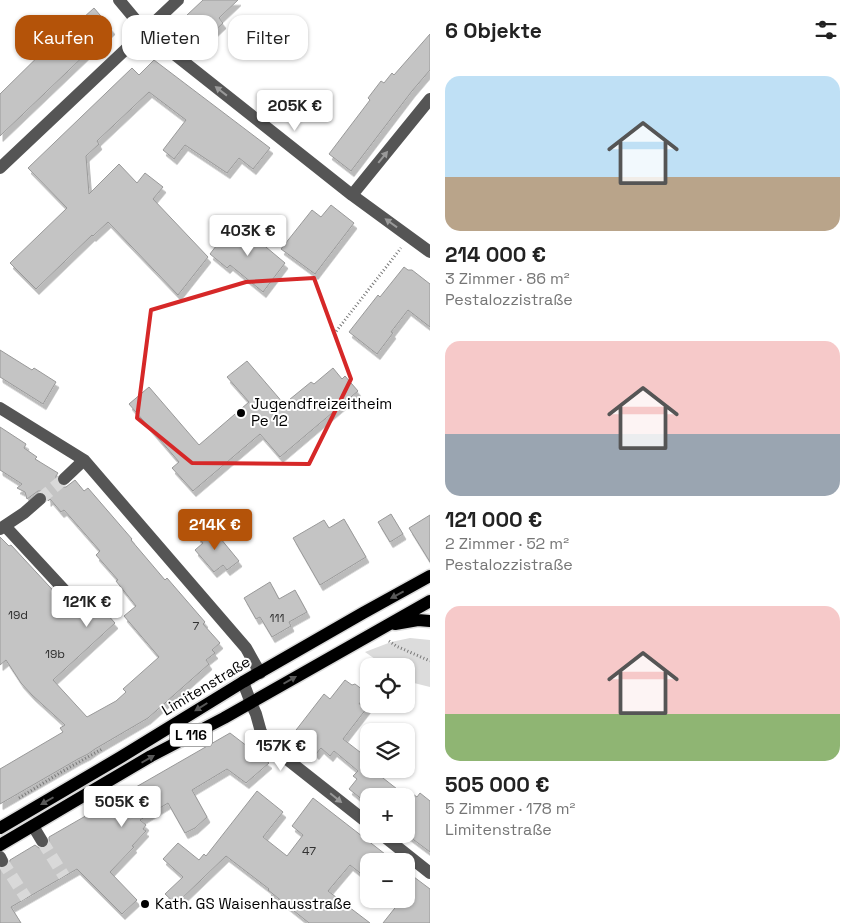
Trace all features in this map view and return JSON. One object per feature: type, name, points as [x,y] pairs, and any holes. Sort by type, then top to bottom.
[{"type":"main road","name":"Limitenstraße","points":[[0,828],[260,672],[430,576]]},
{"type":"main road","name":"L 116","points":[[385,633],[430,601]]},
{"type":"main road","name":"L 116","points":[[0,845],[151,756],[250,703],[385,633],[418,620],[430,621]]},
{"type":"street","points":[[119,0],[132,15]]},
{"type":"street","points":[[162,15],[178,0]]},
{"type":"street","points":[[0,168],[122,53]]},
{"type":"street","points":[[182,60],[352,195],[430,252]]},
{"type":"street","points":[[352,195],[430,99]]},
{"type":"street","points":[[0,408],[84,460],[246,648],[260,672]]},
{"type":"street","points":[[64,478],[84,460]]},
{"type":"street","points":[[40,499],[24,513],[2,527],[80,607]]},
{"type":"street","points":[[243,682],[261,732],[274,749],[360,817]]},
{"type":"street","points":[[33,826],[42,842]]},
{"type":"street","points":[[392,843],[430,873]]},
{"type":"path","points":[[334,334],[410,237]]},
{"type":"path","points":[[385,633],[396,646],[430,661]]},
{"type":"highlighted area","points":[[314,278],[351,379],[309,464],[192,463],[137,418],[151,310],[246,282]]},
{"type":"shaded area","points":[[410,638],[430,640],[430,687],[415,683],[415,658],[374,658],[365,652],[391,642]]},
{"type":"building","points":[[203,0],[238,0],[219,18],[223,23],[218,28],[218,15],[187,15]]},
{"type":"building","points":[[94,8],[100,15],[86,15]]},
{"type":"building","points":[[430,34],[430,70],[351,171],[329,154],[370,100],[368,98],[381,81],[384,83],[392,73],[394,75]]},
{"type":"building","points":[[35,60],[80,60],[0,136],[0,94]]},
{"type":"building","points":[[154,60],[270,148],[253,169],[239,158],[227,173],[185,145],[174,159],[163,150],[186,120],[149,92],[97,141],[99,144],[86,156],[89,194],[119,164],[137,183],[145,173],[163,187],[153,199],[208,257],[178,295],[108,222],[36,289],[10,263],[67,208],[28,168],[132,68],[139,75]]},
{"type":"building","points":[[331,205],[354,223],[315,274],[281,249],[312,210],[321,217]]},
{"type":"building","points":[[235,221],[285,263],[263,292],[230,265],[227,268],[210,254]]},
{"type":"building","points":[[404,267],[412,270],[430,284],[430,327],[408,310],[377,354],[349,332],[378,295],[380,297]]},
{"type":"building","points":[[0,350],[56,382],[43,404],[0,377]]},
{"type":"building","points":[[247,361],[284,404],[311,382],[314,384],[333,368],[342,379],[345,376],[358,391],[280,457],[260,434],[193,491],[172,468],[179,462],[129,404],[149,387],[199,445],[249,402],[227,377]]},
{"type":"building","points":[[0,427],[26,444],[24,448],[37,457],[35,459],[58,473],[56,480],[58,485],[66,487],[75,480],[84,491],[88,488],[165,580],[167,578],[205,622],[203,624],[220,643],[212,650],[215,653],[206,660],[209,664],[148,718],[0,804],[0,769],[63,732],[60,728],[65,725],[21,683],[6,660],[0,665],[0,537],[9,546],[11,545],[74,613],[82,615],[86,613],[96,602],[115,623],[53,680],[87,717],[116,701],[126,692],[123,689],[159,657],[124,616],[136,606],[116,581],[118,580],[96,555],[100,551],[64,510],[61,512],[50,499],[48,501],[46,493],[38,491],[27,499],[25,492],[17,488],[22,484],[0,470]]},
{"type":"building","points":[[391,514],[403,534],[390,542],[378,522]]},
{"type":"building","points":[[430,515],[430,562],[409,528]]},
{"type":"building","points":[[344,519],[366,557],[320,585],[293,538],[324,520],[329,528]]},
{"type":"building","points":[[209,527],[239,561],[227,570],[223,565],[214,572],[195,550],[203,543],[197,536]]},
{"type":"building","points":[[270,582],[279,599],[295,590],[307,612],[289,622],[291,626],[272,637],[260,617],[256,619],[244,598]]},
{"type":"building","points":[[345,680],[360,688],[360,713],[363,713],[343,739],[360,752],[360,778],[383,778],[396,788],[360,788],[360,798],[349,789],[357,779],[353,776],[358,771],[334,751],[330,756],[321,748],[316,754],[293,734],[324,694],[330,699]]},
{"type":"building","points":[[230,733],[269,763],[246,783],[227,769],[192,790],[207,817],[195,828],[185,833],[168,803],[140,820],[146,825],[143,829],[146,831],[132,846],[134,847],[110,872],[137,900],[122,914],[77,869],[11,907],[21,923],[0,923],[0,869],[6,868],[10,860],[35,845],[39,848],[46,848],[49,844],[49,837]]},
{"type":"building","points":[[257,791],[283,812],[263,837],[287,856],[303,835],[292,826],[313,798],[360,835],[360,843],[371,843],[384,853],[360,853],[360,873],[350,865],[328,891],[370,923],[309,923],[226,856],[176,904],[165,894],[183,877],[163,859],[178,843],[199,860],[204,854],[206,856]]},
{"type":"building","points":[[420,793],[430,801],[430,852],[415,841],[415,796],[417,797]]},
{"type":"building","points":[[415,878],[430,889],[430,923],[383,923],[395,908],[415,908]]},
{"type":"tunnel","points":[[40,499],[64,479]]},
{"type":"tunnel","points":[[42,841],[64,876]]},
{"type":"tunnel","points":[[2,861],[26,898]]},
{"type":"place","name":"Jugendfreizeitheim Pe 12","points":[[241,413]]},
{"type":"place","name":"Kath. GS Waisenhausstraße","points":[[145,904]]}]
